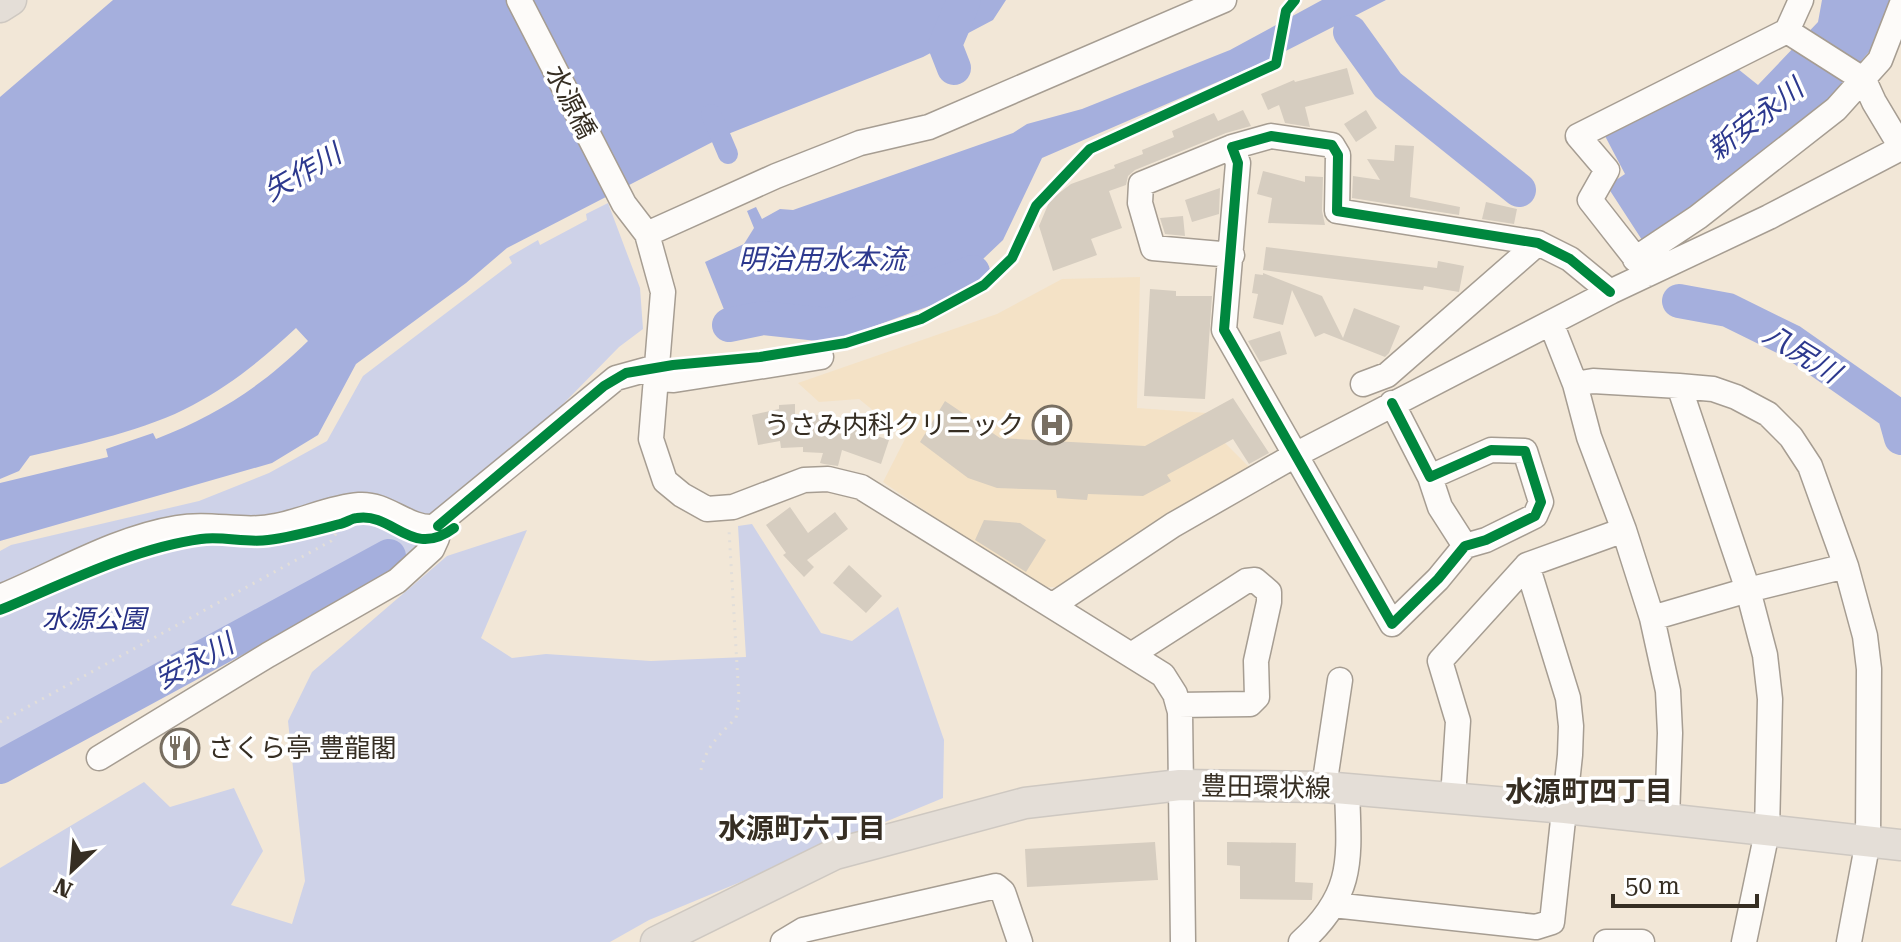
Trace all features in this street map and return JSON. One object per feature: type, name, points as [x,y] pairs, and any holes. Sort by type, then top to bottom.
[{"type":"main road","points":[[0,7],[11,0]]},
{"type":"main road","name":"豊田環状線","points":[[656,942],[835,854],[1025,803],[1180,785],[1335,788],[1565,808],[1901,845]]},
{"type":"street","name":"水源橋","points":[[519,0],[624,204],[647,234]]},
{"type":"street","points":[[1183,942],[1178,705],[1163,675],[861,487],[828,479],[804,480],[733,507],[707,509],[665,481],[651,439],[663,292],[647,234],[776,176],[860,143],[929,127],[1224,0]]},
{"type":"street","points":[[1642,267],[1590,200],[1607,170],[1578,136],[1787,31],[1801,0]]},
{"type":"street","points":[[1053,605],[1173,525],[1297,454],[1610,292],[1698,217],[1836,109],[1880,60],[1901,6]]},
{"type":"street","points":[[1642,267],[1900,152],[1864,80],[1787,31]]},
{"type":"street","points":[[1232,255],[1153,248],[1140,203],[1141,184],[1232,147],[1271,136],[1332,145],[1338,155],[1337,211],[1538,243],[1570,259],[1610,292]]},
{"type":"street","points":[[1232,147],[1238,163],[1224,330],[1392,624],[1438,579],[1465,546],[1486,540],[1535,516],[1541,502],[1525,451],[1491,450],[1430,477]]},
{"type":"street","points":[[1363,384],[1387,375],[1538,243]]},
{"type":"street","points":[[1551,323],[1575,384],[1589,437],[1624,530],[1652,618],[1668,691],[1667,819]]},
{"type":"street","points":[[0,597],[139,538],[173,528],[195,525],[274,527],[357,505],[381,508],[422,527],[438,526],[604,386],[626,373],[655,373],[674,380],[821,357]]},
{"type":"street","points":[[1575,384],[1593,381],[1679,386],[1713,389],[1736,397],[1768,414],[1791,437],[1810,466],[1846,566],[1865,636],[1869,669],[1868,841],[1849,942]]},
{"type":"street","points":[[1679,386],[1748,590],[1765,655],[1770,699],[1767,832],[1744,942]]},
{"type":"street","points":[[1392,403],[1430,477],[1440,507],[1465,546]]},
{"type":"street","points":[[99,758],[397,581],[432,549],[438,526]]},
{"type":"street","points":[[1453,798],[1458,721],[1440,661],[1527,565],[1624,530]]},
{"type":"street","points":[[1333,905],[1536,927],[1552,922],[1570,755],[1568,698],[1527,565]]},
{"type":"street","points":[[1652,618],[1846,566]]},
{"type":"street","points":[[1131,655],[1246,581],[1255,580],[1269,592],[1255,673],[1257,697],[1250,704],[1178,705]]},
{"type":"street","points":[[1301,942],[1323,922],[1344,886],[1349,853],[1335,788],[1340,680]]},
{"type":"street","points":[[783,942],[803,930],[996,886],[1003,892],[1020,942]]},
{"type":"street","points":[[1606,942],[1642,942]]},
{"type":"path","points":[[701,770],[703,758],[718,735],[736,718],[739,699],[729,523]]},
{"type":"path","points":[[0,722],[331,541],[342,524]]},
{"type":"shaded area","name":"うさみ内科クリニック","points":[[1140,277],[1137,408],[1207,413],[1225,443],[1251,469],[1060,587],[1047,587],[1023,578],[883,482],[906,437],[859,399],[819,402],[798,383],[997,314],[1062,279]]},
{"type":"green space","name":"水源公園","points":[[608,203],[640,288],[643,329],[619,347],[424,546],[274,634],[191,672],[0,777],[0,551],[11,545],[199,501],[269,473],[327,441],[363,376],[512,263],[509,257],[538,240],[540,245],[587,220],[586,214]]},
{"type":"green space","points":[[752,524],[821,633],[852,641],[898,607],[944,740],[943,798],[649,920],[610,942],[0,942],[0,868],[144,782],[170,807],[234,788],[263,851],[231,905],[292,924],[305,881],[288,721],[312,672],[447,556],[527,530],[481,638],[512,658],[546,654],[651,661],[746,657],[738,526]]},
{"type":"water","name":"矢作川","points":[[113,0],[1006,0],[993,20],[923,57],[728,134],[507,248],[466,283],[356,364],[318,435],[272,463],[0,541],[0,483],[108,457],[106,449],[153,433],[156,439],[178,430],[219,410],[255,386],[308,341],[296,328],[247,370],[193,405],[135,429],[30,456],[19,471],[0,479],[0,97]]},
{"type":"water","name":"明治用水本流","points":[[1322,0],[1386,0],[1266,61],[1042,158],[1003,240],[983,259],[836,313],[814,318],[753,309],[727,317],[705,262],[744,244],[754,228],[747,211],[756,207],[762,219],[780,209],[793,210],[1013,133],[1027,124],[1082,109],[1230,50]]},
{"type":"water","name":"新安永川","points":[[1822,0],[1896,0],[1875,45],[1824,104],[1773,147],[1644,243],[1607,186],[1625,174],[1605,136],[1738,69],[1758,85],[1818,22]]},
{"type":"building","points":[[1347,68],[1354,94],[1305,107],[1310,127],[1285,123],[1279,105],[1268,110],[1261,94],[1294,80]]},
{"type":"building","points":[[1243,110],[1251,126],[1135,170],[1128,176],[1126,185],[1109,191],[1122,228],[1091,239],[1097,255],[1053,271],[1039,226],[1050,200],[1071,184],[1115,168],[1114,165],[1143,154],[1142,150],[1174,137],[1172,131],[1214,113],[1218,121]]},
{"type":"building","points":[[1366,110],[1377,128],[1356,142],[1344,124]]},
{"type":"building","points":[[1395,145],[1414,146],[1410,197],[1460,207],[1459,215],[1352,198],[1353,176],[1380,180],[1367,159],[1394,161]]},
{"type":"building","points":[[1263,171],[1305,182],[1305,176],[1323,177],[1322,211],[1325,225],[1268,223],[1272,198],[1257,194]]},
{"type":"building","points":[[1220,188],[1219,214],[1192,222],[1185,200]]},
{"type":"building","points":[[1486,202],[1517,209],[1514,224],[1482,219]]},
{"type":"building","points":[[1183,216],[1185,236],[1165,234],[1160,218]]},
{"type":"building","points":[[1266,247],[1437,268],[1438,261],[1464,266],[1459,292],[1424,286],[1423,290],[1263,270]]},
{"type":"building","points":[[1263,273],[1322,296],[1343,338],[1354,308],[1400,326],[1389,353],[1385,357],[1324,333],[1315,337],[1292,290],[1283,325],[1253,318],[1258,294],[1252,293],[1255,274]]},
{"type":"building","points":[[1150,289],[1176,291],[1176,296],[1212,296],[1205,399],[1144,396]]},
{"type":"building","points":[[1280,331],[1287,354],[1260,362],[1248,341]]},
{"type":"building","points":[[1233,398],[1269,453],[1249,464],[1233,439],[1167,475],[1171,481],[1143,496],[1088,494],[1087,500],[1057,498],[1056,490],[997,488],[968,478],[920,442],[945,401],[1000,438],[1145,446]]},
{"type":"building","points":[[795,404],[795,414],[819,415],[889,440],[881,464],[842,450],[838,466],[824,464],[820,463],[823,453],[803,452],[803,447],[781,448],[780,441],[758,445],[752,415],[779,409],[779,405]]},
{"type":"building","points":[[790,507],[808,533],[835,512],[848,529],[807,560],[814,567],[804,577],[783,555],[786,553],[766,525]]},
{"type":"building","points":[[984,520],[1020,523],[1046,540],[1026,572],[975,540]]},
{"type":"building","points":[[849,565],[882,596],[866,613],[833,583]]},
{"type":"building","points":[[1155,842],[1158,880],[1027,887],[1025,849]]},
{"type":"building","points":[[1227,842],[1296,843],[1295,882],[1313,883],[1312,900],[1240,899],[1240,866],[1227,865]]},
{"type":"waterway","name":"安永川","points":[[954,68],[945,45],[964,0]]},
{"type":"waterway","name":"八尻川","points":[[1350,32],[1388,85],[1519,190]]},
{"type":"waterway","points":[[711,114],[728,154]]},
{"type":"waterway","name":"安永川","points":[[729,325],[763,318],[828,325],[973,272]]},
{"type":"waterway","name":"八尻川","points":[[1679,301],[1728,310],[1791,341],[1894,413],[1901,438]]},
{"type":"waterway","name":"安永川","points":[[0,767],[389,556]]},
{"type":"cycle path","points":[[438,526],[604,386],[626,373],[846,343],[921,319],[984,285],[1012,258],[1036,206],[1090,149],[1276,64],[1286,11],[1295,0]]},
{"type":"cycle path","points":[[1392,403],[1430,477],[1491,450],[1525,451],[1541,502],[1535,516],[1486,540],[1465,546],[1438,579],[1392,624],[1224,330],[1238,163],[1232,147],[1271,136],[1332,145],[1338,155],[1337,211],[1538,243],[1570,259],[1610,292]]},
{"type":"cycle path","points":[[0,610],[150,550],[201,539],[268,540],[357,518],[370,518],[403,533],[426,539],[439,537],[454,528]]},
{"type":"place","name":"うさみ内科クリニック","points":[[1052,425]]},
{"type":"place","name":"さくら亭 豊龍閣","points":[[180,748]]},
{"type":"district","name":"水源町四丁目","points":[[1589,791]]},
{"type":"district","name":"水源町六丁目","points":[[802,828]]}]
